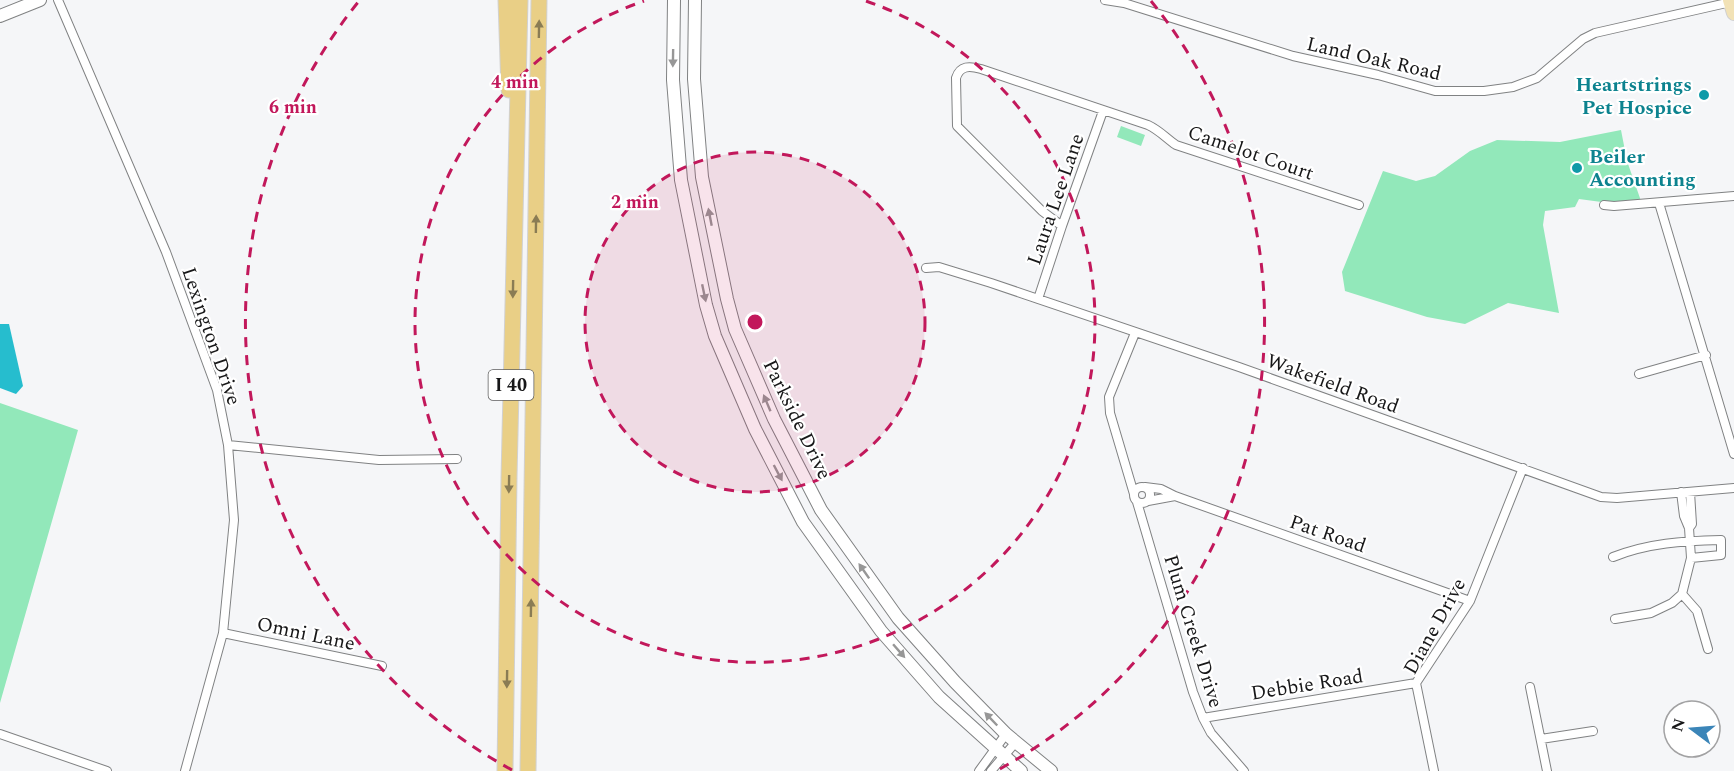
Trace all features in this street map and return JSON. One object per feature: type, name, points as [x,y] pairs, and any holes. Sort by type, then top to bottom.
[{"type":"highway","points":[[506,0],[514,252]]},
{"type":"highway","name":"I 40","points":[[505,771],[520,0]]},
{"type":"highway","name":"I 40","points":[[528,771],[539,0]]},
{"type":"street","points":[[0,16],[40,0]]},
{"type":"street","name":"Lexington Drive","points":[[58,0],[166,252],[217,390],[228,446],[234,520],[223,633],[185,771]]},
{"type":"street","name":"Parkside Drive","points":[[674,0],[673,80],[681,180],[706,305],[715,336],[754,429],[803,522],[881,631],[939,697],[1021,771]]},
{"type":"street","name":"Parkside Drive","points":[[695,0],[694,79],[702,177],[735,329],[774,420],[821,510],[898,618],[955,682],[1010,738],[1051,771]]},
{"type":"street","name":"Land Oak Road","points":[[1105,0],[1125,2],[1293,56],[1378,75],[1435,91],[1456,92],[1484,91],[1529,82],[1537,78],[1582,39],[1595,33],[1732,5]]},
{"type":"street","name":"Camelot Court","points":[[1062,226],[1042,211],[957,126],[955,108],[958,73],[968,66],[1158,129],[1165,138],[1176,145],[1359,205]]},
{"type":"street","name":"Laura Lee Lane","points":[[1038,299],[1103,111]]},
{"type":"street","points":[[1604,205],[1659,203],[1734,196]]},
{"type":"street","points":[[1659,203],[1734,454]]},
{"type":"street","name":"Wakefield Road","points":[[926,268],[939,267],[1239,367],[1601,497],[1617,498],[1734,488]]},
{"type":"street","name":"Plum Creek Drive","points":[[1135,333],[1110,397],[1110,413],[1129,474],[1141,500],[1145,525],[1193,692],[1211,733],[1244,771]]},
{"type":"street","points":[[1639,374],[1706,355]]},
{"type":"street","points":[[228,446],[379,460],[457,459]]},
{"type":"street","name":"Diane Drive","points":[[1434,771],[1416,683],[1470,600],[1523,468]]},
{"type":"street","name":"Plum Creek Drive","points":[[1129,474],[1150,493],[1141,500]]},
{"type":"street","points":[[1141,500],[1137,489],[1143,487]]},
{"type":"street","name":"Pat Road","points":[[1143,487],[1155,488],[1470,600]]},
{"type":"street","points":[[1615,619],[1651,613],[1672,603],[1682,594],[1691,558],[1689,528],[1684,516],[1685,492]]},
{"type":"street","name":"Pat Road","points":[[1141,500],[1175,496]]},
{"type":"street","points":[[1613,558],[1633,549],[1659,544],[1720,540],[1721,555],[1691,558]]},
{"type":"street","points":[[1682,594],[1697,611],[1708,649]]},
{"type":"street","name":"Omni Lane","points":[[223,633],[382,666]]},
{"type":"street","name":"Debbie Road","points":[[1203,718],[1416,683]]},
{"type":"street","points":[[1530,687],[1547,771]]},
{"type":"street","points":[[1541,739],[1593,731]]},
{"type":"street","points":[[0,734],[107,771]]},
{"type":"street","points":[[979,771],[999,753],[1010,738]]},
{"type":"street","points":[[991,771],[999,753]]},
{"type":"green space","points":[[1121,126],[1145,135],[1141,146],[1117,137]]},
{"type":"green space","points":[[1621,130],[1627,161],[1641,201],[1609,203],[1579,199],[1575,207],[1545,211],[1543,225],[1559,313],[1508,303],[1465,324],[1427,317],[1345,291],[1342,272],[1383,171],[1416,181],[1435,176],[1470,151],[1497,140],[1560,142]]},
{"type":"green space","points":[[0,403],[78,430],[0,703]]},
{"type":"water","points":[[0,324],[9,324],[23,386],[16,394],[0,388]]},
{"type":"place","name":"Heartstrings Pet Hospice","points":[[1704,95]]},
{"type":"place","name":"Beiler Accounting","points":[[1577,168]]}]
